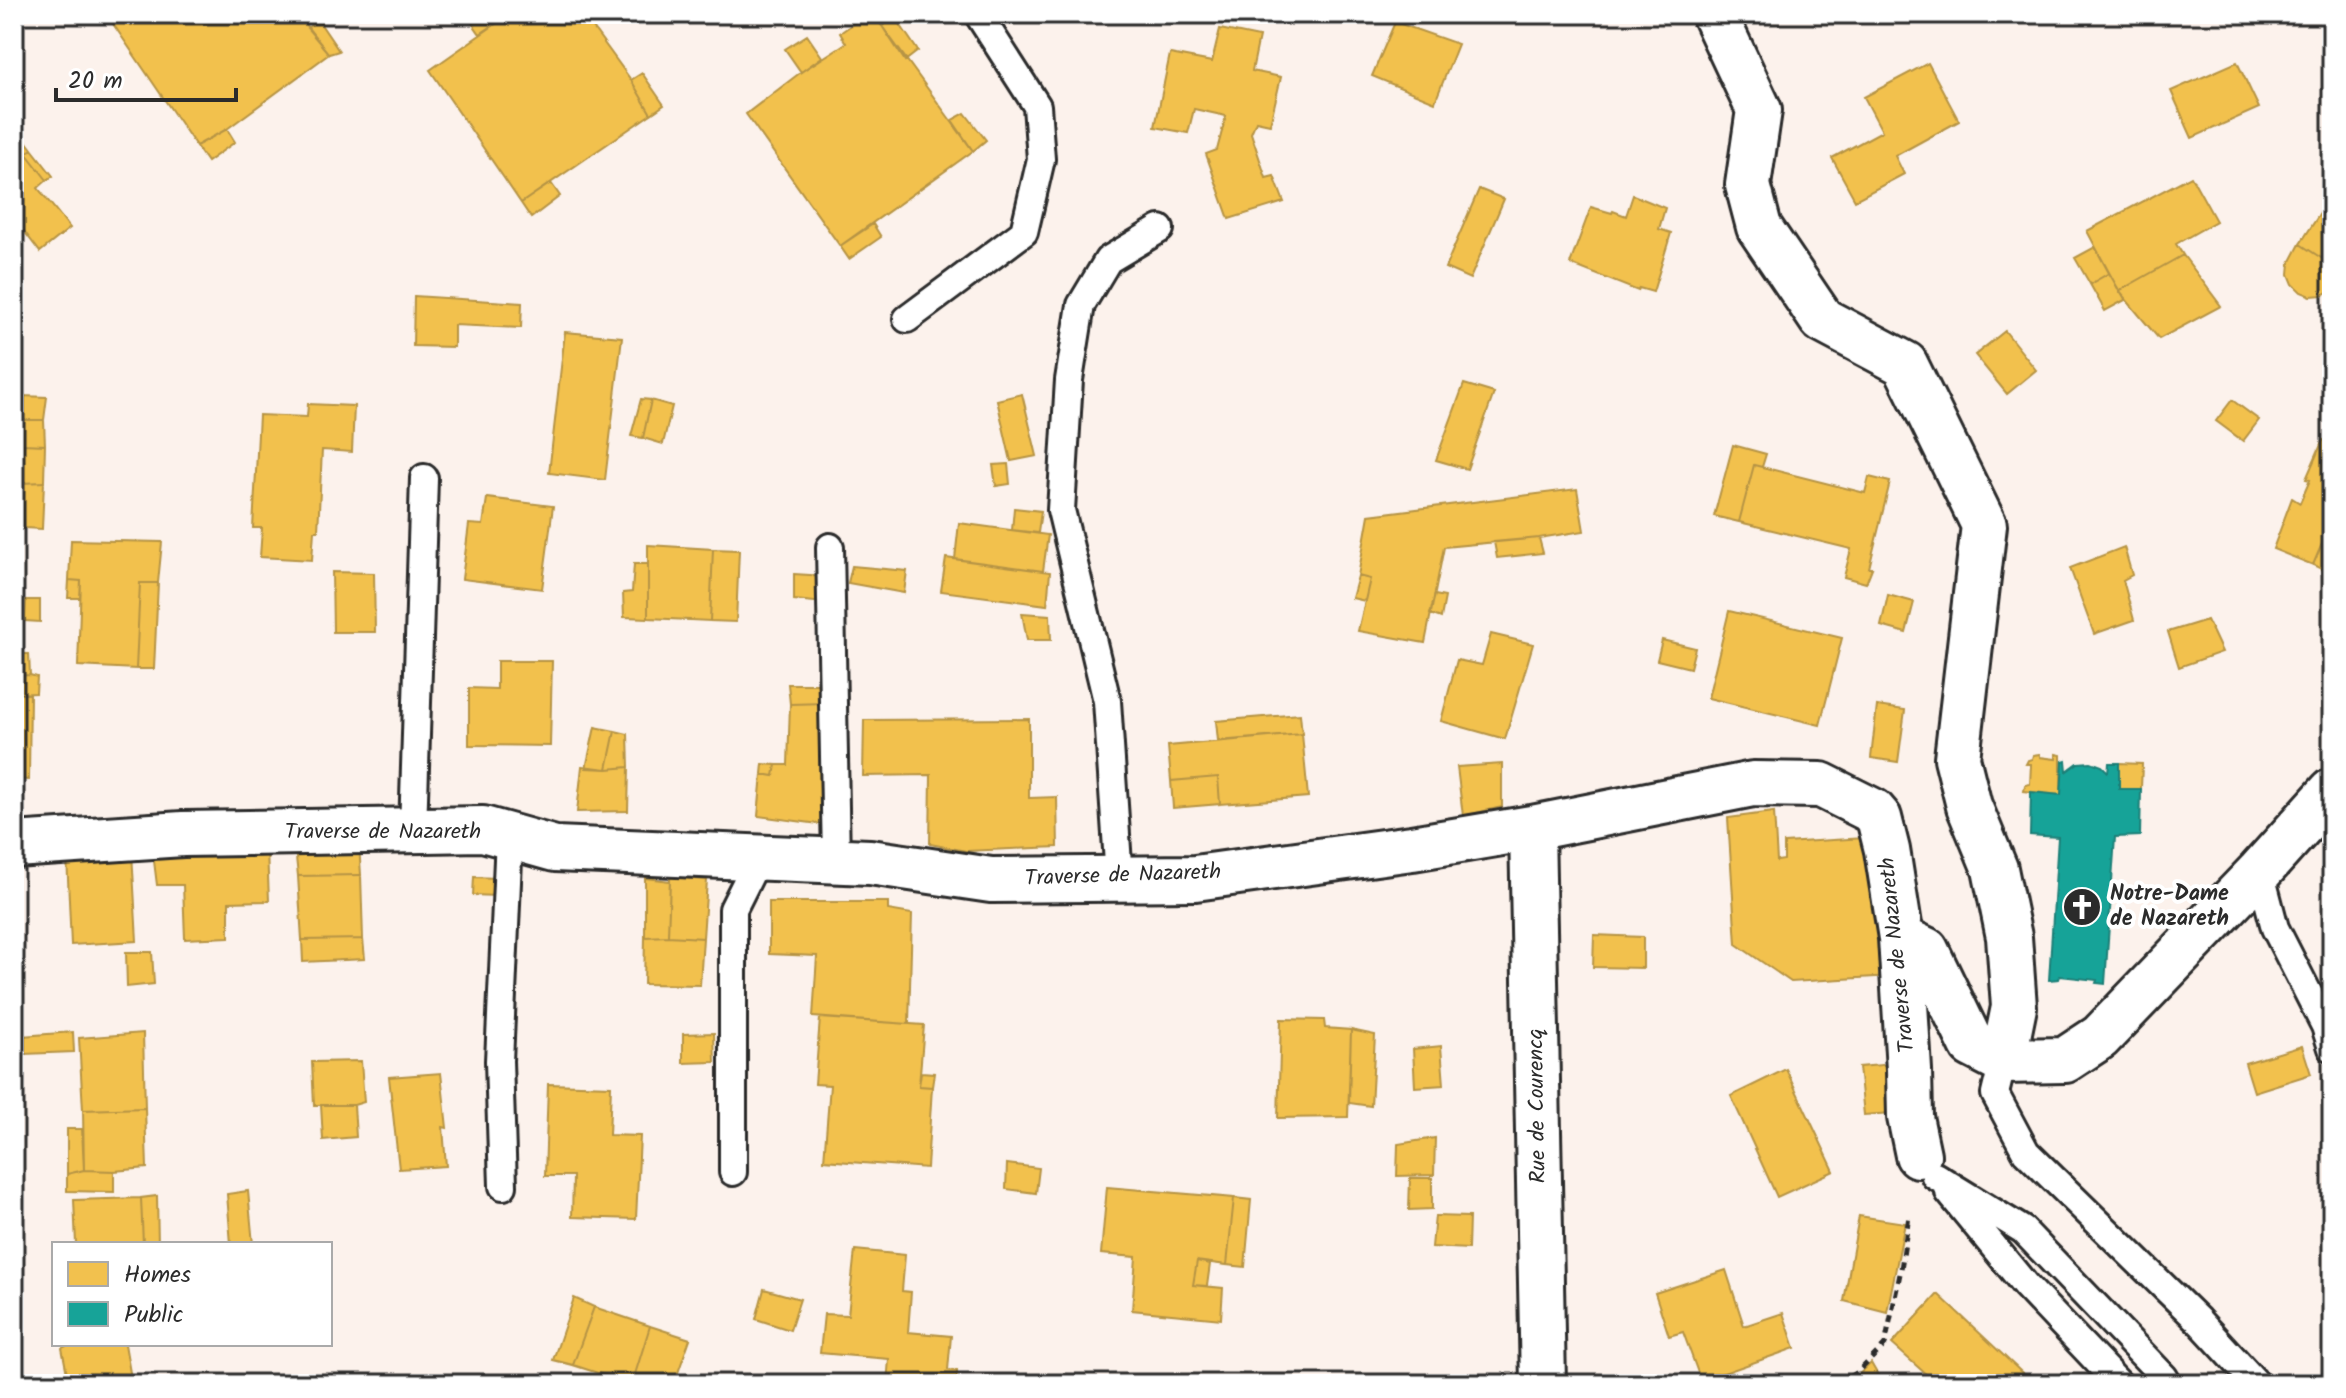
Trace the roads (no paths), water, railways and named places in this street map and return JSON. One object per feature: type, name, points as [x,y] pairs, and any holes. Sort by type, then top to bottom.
[{"type":"street","points":[[1714,14],[1759,110],[1748,185],[1759,227],[1822,320],[1905,364],[1984,525],[1957,758],[1969,806],[1995,869],[2009,937],[2014,1007],[2003,1061]]},
{"type":"street","name":"Traverse de Nazareth","points":[[14,845],[183,834],[483,829],[555,849],[870,862],[991,880],[1195,878],[1532,828],[1753,784],[1821,785],[1873,811],[1879,818],[1901,938],[1910,1117],[1927,1166]]},
{"type":"street","points":[[1901,938],[1926,950],[1972,1045],[2003,1061],[2065,1060],[2100,1037],[2260,871],[2332,791]]},
{"type":"street","name":"Rue de Courencq","points":[[1532,828],[1543,1384]]},
{"type":"lane","points":[[907,319],[1024,232],[1041,159],[1037,106],[978,14]]},
{"type":"lane","points":[[1119,879],[1107,701],[1061,510],[1069,380],[1081,305],[1108,260],[1160,229]]},
{"type":"lane","points":[[413,831],[424,478]]},
{"type":"lane","points":[[830,547],[836,860]]},
{"type":"lane","points":[[503,1186],[499,1061],[509,837]]},
{"type":"lane","points":[[733,1172],[733,909],[759,857]]},
{"type":"lane","points":[[2260,871],[2275,928],[2325,1026],[2332,1048]]},
{"type":"lane","points":[[2003,1061],[1995,1094],[2026,1152],[2198,1320],[2257,1384]]},
{"type":"lane","points":[[1927,1166],[2026,1286],[2119,1384]]},
{"type":"lane","points":[[1927,1166],[2023,1230],[2168,1384]]},
{"type":"place","name":"Notre-Dame de Nazareth","points":[[2082,907]]}]
